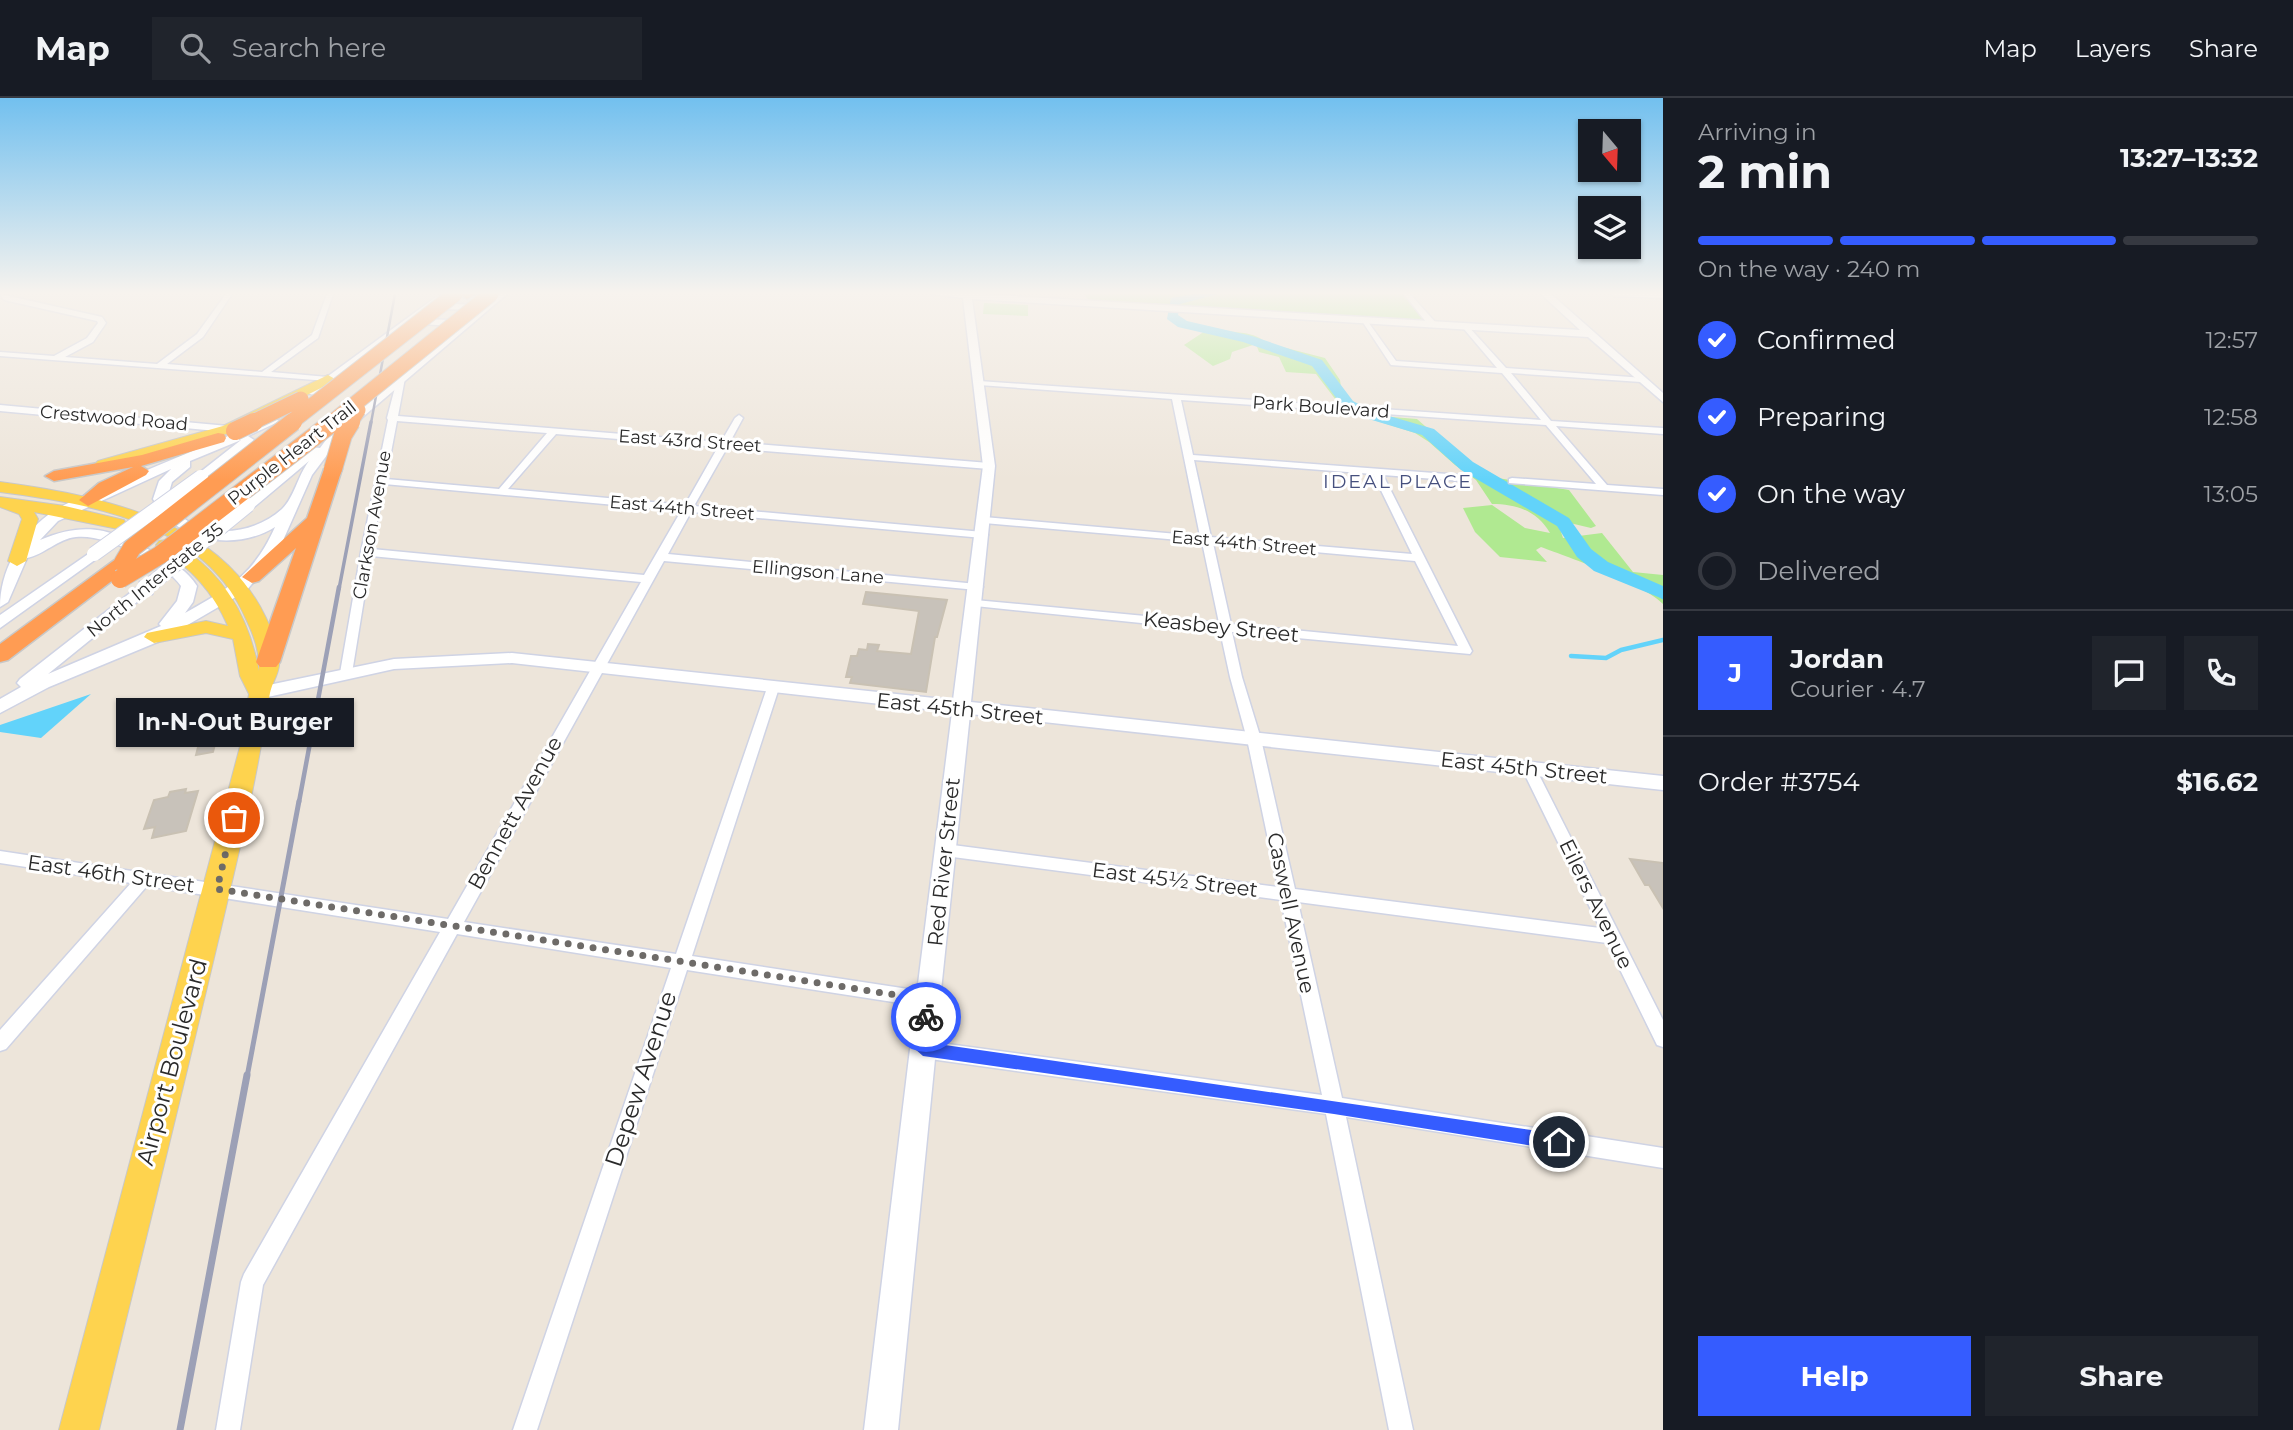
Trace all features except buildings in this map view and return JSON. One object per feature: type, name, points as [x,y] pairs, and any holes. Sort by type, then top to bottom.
[{"type":"highway","points":[[88,500],[121,480],[321,388],[370,356]]},
{"type":"highway","name":"Purple Heart Trail","points":[[120,570],[132,548],[373,356]]},
{"type":"highway","name":"Purple Heart Trail","points":[[0,655],[120,570],[402,356]]},
{"type":"highway","name":"Purple Heart Trail","points":[[0,673],[120,570],[160,555],[415,358]]},
{"type":"highway","points":[[268,662],[343,435],[354,414],[415,358]]},
{"type":"highway","points":[[54,476],[145,460],[227,433]]},
{"type":"highway","points":[[239,588],[316,521]]},
{"type":"main road","points":[[0,623],[201,477],[359,356]]},
{"type":"main road","name":"North Interstate 35","points":[[0,705],[428,356]]},
{"type":"main road","name":"Red River Street","points":[[928,1000],[989,466],[975,356]]},
{"type":"main road","points":[[1615,356],[1663,399]]},
{"type":"main road","points":[[227,433],[328,379]]},
{"type":"main road","points":[[17,561],[43,527],[65,511],[274,421]]},
{"type":"main road","points":[[0,705],[43,683],[154,637],[239,588],[278,541],[289,510],[311,464],[338,431]]},
{"type":"main road","points":[[200,453],[170,476],[161,492],[163,507],[179,523],[211,534],[237,535],[262,528],[289,510]]},
{"type":"main road","points":[[0,485],[54,476]]},
{"type":"main road","points":[[0,485],[88,500],[146,519],[192,543],[221,563],[239,588],[265,641],[268,662]]},
{"type":"main road","points":[[0,502],[65,511],[110,521],[170,547],[202,573],[239,588]]},
{"type":"main road","points":[[0,502],[25,511],[30,519],[0,602]]},
{"type":"main road","points":[[17,561],[51,540],[75,533],[106,532],[125,541],[178,573],[189,586],[185,602],[154,637]]},
{"type":"main road","points":[[239,588],[241,635],[249,679],[259,693]]},
{"type":"main road","points":[[154,637],[206,627],[241,635]]},
{"type":"main road","name":"East 45th Street","points":[[259,693],[394,664],[512,658],[961,709],[1663,783]]},
{"type":"main road","name":"Airport Boulevard","points":[[79,1430],[217,889],[251,748],[259,693],[269,675],[268,662]]},
{"type":"main road","name":"Red River Street","points":[[881,1430],[923,1049]]},
{"type":"street","points":[[30,356],[328,379]]},
{"type":"street","points":[[159,366],[174,356]]},
{"type":"street","points":[[264,374],[288,356]]},
{"type":"street","points":[[1389,356],[1394,363],[1641,380]]},
{"type":"street","points":[[1492,356],[1604,488]]},
{"type":"street","name":"Clarkson Avenue","points":[[346,673],[366,552],[401,378]]},
{"type":"street","name":"Park Boulevard","points":[[979,383],[1663,431]]},
{"type":"street","name":"Caswell Avenue","points":[[1176,397],[1225,627],[1254,740],[1334,1107],[1401,1430]]},
{"type":"street","name":"Crestwood Road","points":[[0,408],[227,433]]},
{"type":"street","name":"East 43rd Street","points":[[391,418],[989,466]]},
{"type":"street","name":"Bennett Avenue","points":[[228,1430],[252,1282],[739,418]]},
{"type":"street","points":[[501,492],[554,431]]},
{"type":"street","points":[[1189,457],[1461,478]]},
{"type":"street","points":[[1376,471],[1420,558]]},
{"type":"street","name":"East 44th Street","points":[[382,481],[687,508],[984,528],[1207,539],[1420,558]]},
{"type":"street","points":[[1512,481],[1663,492]]},
{"type":"street","points":[[366,552],[647,579]]},
{"type":"street","name":"Ellingson Lane","points":[[660,557],[976,595]]},
{"type":"street","name":"Keasbey Street","points":[[976,595],[1225,627],[1466,651],[1420,558]]},
{"type":"street","name":"Depew Avenue","points":[[525,1430],[773,688]]},
{"type":"street","name":"Eilers Avenue","points":[[1529,769],[1663,1039]]},
{"type":"street","name":"East 45½ Street","points":[[945,850],[1612,937]]},
{"type":"street","name":"East 46th Street","points":[[0,857],[928,1000]]},
{"type":"street","points":[[0,1043],[144,879]]},
{"type":"street","name":"Red River Street","points":[[923,1049],[928,1000]]},
{"type":"street","points":[[923,1049],[1334,1107],[1663,1158]]},
{"type":"green space","points":[[1199,356],[1231,356],[1230,359],[1213,366]]},
{"type":"green space","points":[[1276,356],[1325,358],[1340,380],[1342,394],[1356,405],[1339,404],[1316,374],[1286,372],[1279,357]]},
{"type":"green space","points":[[1355,414],[1417,419],[1466,462],[1492,477],[1569,490],[1596,526],[1591,528],[1557,520],[1563,538],[1602,533],[1633,572],[1663,575],[1663,604],[1623,580],[1541,547],[1536,550],[1547,562],[1500,557],[1475,532],[1463,508],[1492,505],[1525,528],[1550,533],[1539,519],[1526,510],[1510,505],[1492,504],[1476,480],[1415,433]]},
{"type":"water","points":[[91,694],[41,738],[0,732],[0,725]]},
{"type":"waterway","points":[[1297,356],[1317,363],[1348,404],[1367,414],[1428,432],[1467,466],[1563,522],[1570,529],[1578,546],[1592,560],[1621,577],[1663,593]]},
{"type":"waterway","points":[[1652,589],[1663,597]]},
{"type":"waterway","points":[[1571,656],[1606,658],[1621,650],[1663,640]]},
{"type":"railway","points":[[371,423],[383,356]]},
{"type":"railway","points":[[339,589],[371,422]]},
{"type":"railway","points":[[299,802],[339,587]]},
{"type":"railway","points":[[247,1077],[299,801]]},
{"type":"railway","points":[[180,1430],[247,1075]]},
{"type":"way so far","points":[[234,818],[217,889],[928,1000],[926,1017]]},
{"type":"place","name":"In-N-Out Burger","points":[[234,818]]},
{"type":"district","name":"IDEAL PLACE","points":[[1398,481]]},
{"type":"route","points":[[926,1017],[923,1049],[1559,1142]]}]
